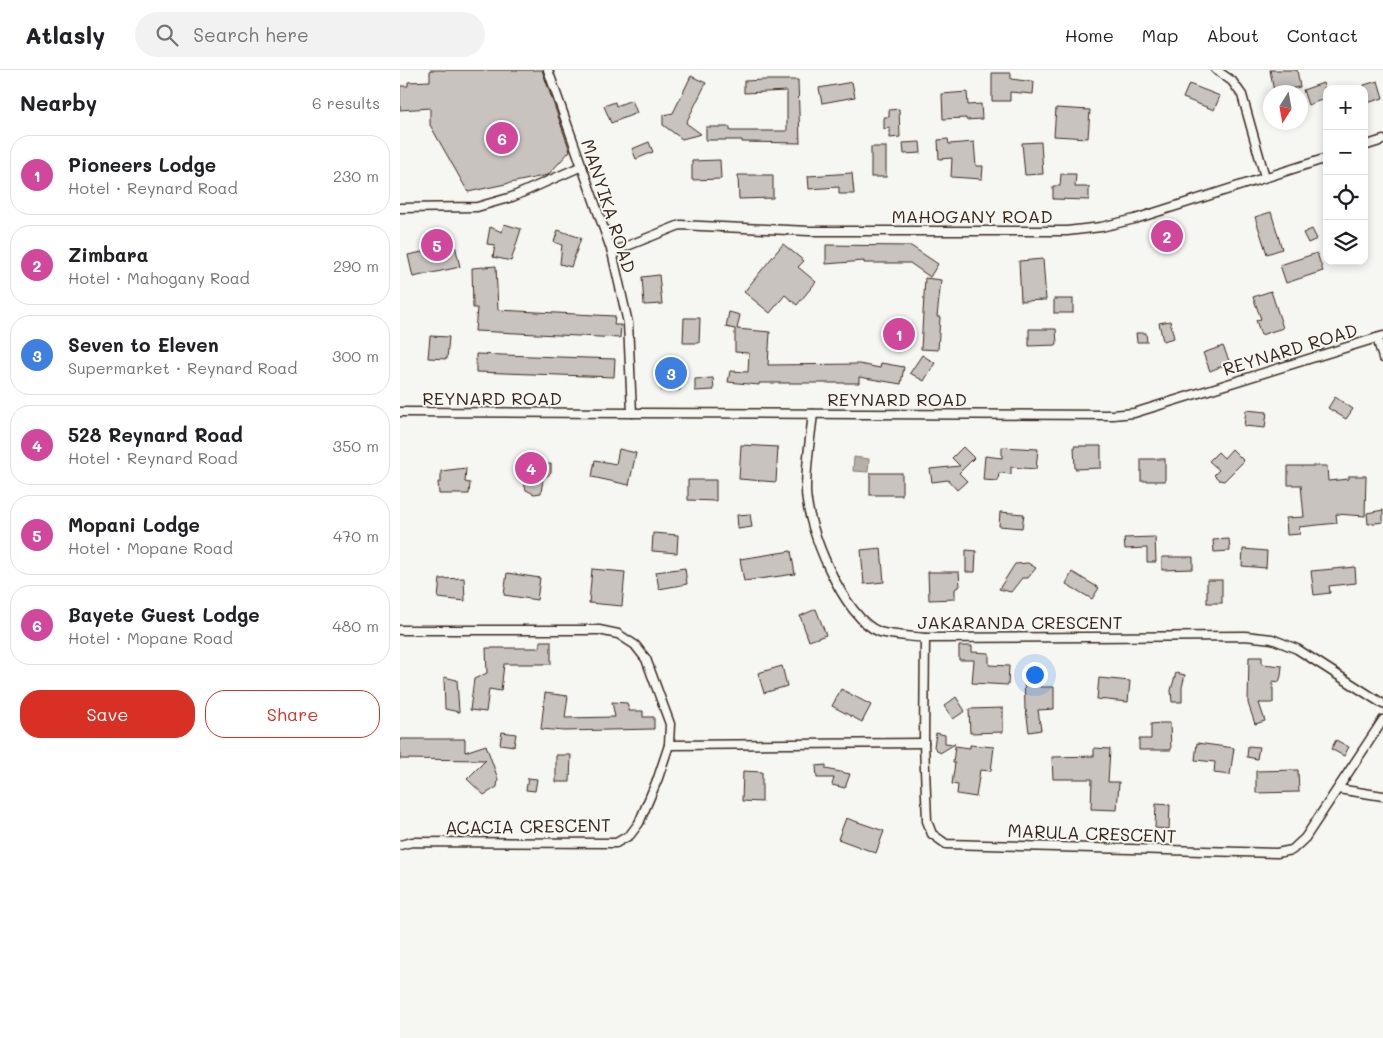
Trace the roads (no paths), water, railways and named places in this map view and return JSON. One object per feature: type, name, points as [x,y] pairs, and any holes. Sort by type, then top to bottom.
[{"type":"street","name":"MANYIKA ROAD","points":[[548,70],[612,252],[628,323],[632,413]]},
{"type":"street","points":[[1216,70],[1232,81],[1242,95],[1265,177]]},
{"type":"street","points":[[1368,145],[1383,140]]},
{"type":"street","name":"MAHOGANY ROAD","points":[[612,252],[680,225],[809,231],[1067,231],[1101,227],[1135,219],[1323,159]]},
{"type":"street","points":[[400,208],[477,207],[512,197],[582,166]]},
{"type":"street","points":[[1380,337],[1383,358]]},
{"type":"street","name":"REYNARD ROAD","points":[[400,412],[1112,415],[1134,413],[1380,337]]},
{"type":"street","name":"JAKARANDA CRESCENT","points":[[813,414],[806,491],[809,517],[826,562],[850,606],[878,632],[925,638],[1245,636],[1272,639],[1297,649],[1383,704]]},
{"type":"street","name":"ACACIA CRESCENT","points":[[400,630],[599,630],[618,634],[635,644],[646,659],[670,724],[668,745],[658,778],[639,823],[630,835],[616,843],[412,842],[400,845]]},
{"type":"street","name":"MARULA CRESCENT","points":[[925,638],[924,743],[927,820],[932,834],[946,844],[1277,853],[1292,850],[1305,838],[1383,720]]},
{"type":"street","points":[[668,745],[924,743]]},
{"type":"street","points":[[1338,789],[1383,796]]},
{"type":"place","name":"Bayete Guest Lodge","points":[[502,138]]},
{"type":"place","name":"Zimbara","points":[[1167,236]]},
{"type":"place","name":"Mopani Lodge","points":[[437,245]]},
{"type":"place","name":"Pioneers Lodge","points":[[899,334]]},
{"type":"place","name":"Seven to Eleven","points":[[671,373]]},
{"type":"place","name":"528 Reynard Road","points":[[531,468]]}]
